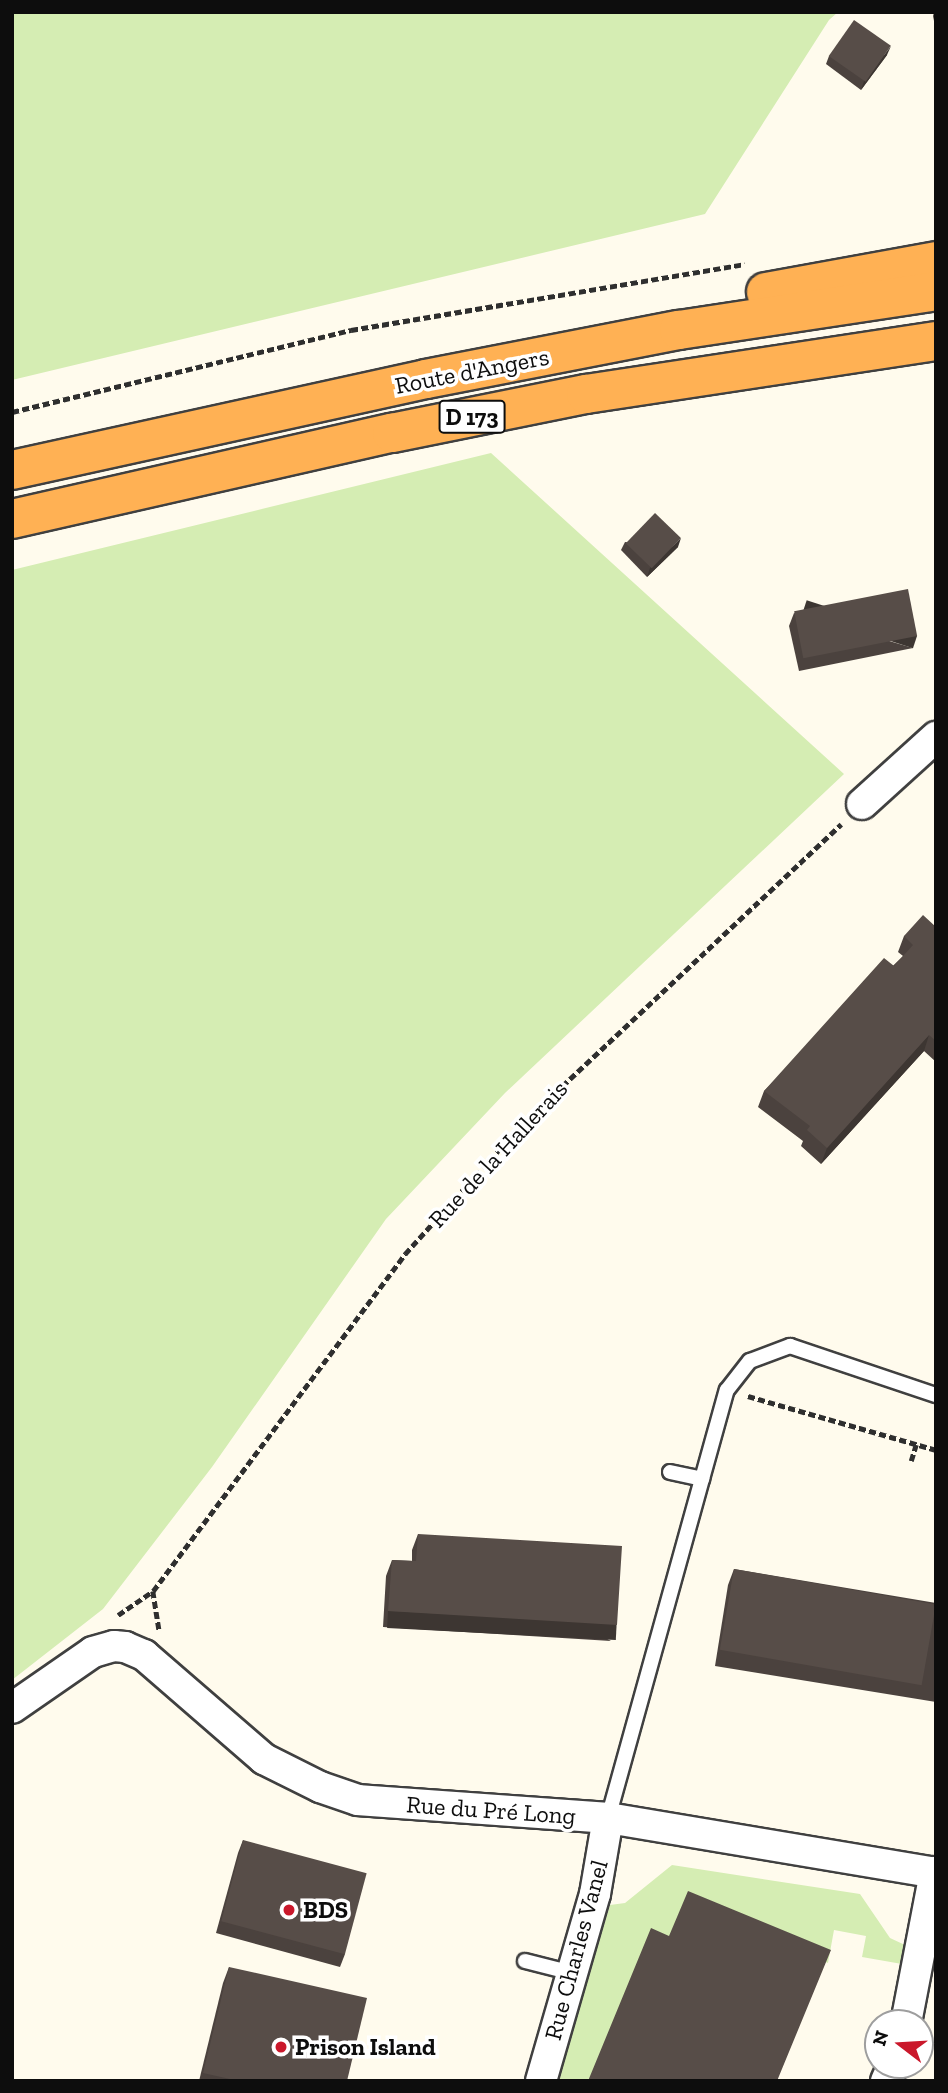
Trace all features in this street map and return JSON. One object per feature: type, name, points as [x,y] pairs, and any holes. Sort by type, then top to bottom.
[{"type":"highway","points":[[679,330],[728,299],[936,261]]},
{"type":"highway","name":"Route d'Angers","points":[[12,470],[426,379],[679,330],[936,291]]},
{"type":"highway","name":"Route d'Angers","points":[[12,519],[392,433],[586,394],[936,341]]},
{"type":"street","points":[[862,804],[936,737]]},
{"type":"street","name":"Rue du Pré Long","points":[[12,1708],[93,1652],[114,1646],[135,1649],[264,1759],[320,1787],[358,1800],[608,1818],[936,1872]]},
{"type":"street","name":"Rue Charles Vanel","points":[[541,2081],[595,1894],[608,1818]]},
{"type":"street","points":[[909,2009],[936,1872]]},
{"type":"lane","points":[[608,1818],[727,1390],[750,1361],[790,1346],[936,1395]]},
{"type":"lane","points":[[670,1472],[702,1479]]},
{"type":"lane","points":[[525,1961],[572,1973]]},
{"type":"path","points":[[12,412],[351,330],[748,263]]},
{"type":"path","name":"Rue de la Hallerais","points":[[114,1618],[153,1591],[405,1254],[524,1122],[862,804]]},
{"type":"path","points":[[727,1390],[936,1450]]},
{"type":"path","points":[[911,1461],[916,1445]]},
{"type":"green space","points":[[12,12],[838,12],[829,20],[705,214],[12,380]]},
{"type":"green space","points":[[491,453],[844,774],[505,1093],[386,1219],[212,1467],[103,1609],[12,1680],[12,570]]},
{"type":"green space","points":[[672,1865],[860,1894],[890,1938],[905,1945],[902,1964],[862,1957],[866,1936],[834,1930],[828,1963],[683,1904],[665,1948],[589,2081],[556,2081],[610,1905],[625,1903]]},
{"type":"building","points":[[854,20],[891,46],[866,82],[829,56]]},
{"type":"building","points":[[655,513],[681,538],[652,568],[626,543]]},
{"type":"building","points":[[908,589],[917,636],[803,658],[794,611]]},
{"type":"building","points":[[923,915],[936,927],[936,1041],[929,1035],[827,1148],[807,1130],[810,1126],[764,1091],[884,958],[894,966],[913,945],[904,936]]},
{"type":"building","points":[[418,1534],[622,1546],[617,1625],[388,1611],[392,1560],[416,1561]]},
{"type":"building","points":[[734,1569],[936,1605],[922,1685],[720,1650]]},
{"type":"building","name":"BDS","points":[[243,1840],[367,1873],[345,1954],[221,1921]]},
{"type":"building","points":[[688,1891],[831,1950],[777,2081],[588,2081],[651,1928],[669,1936]]},
{"type":"building","name":"Prison Island","points":[[229,1967],[367,1998],[347,2081],[239,2081],[203,2073]]},
{"type":"place","name":"BDS","points":[[289,1910]]},
{"type":"place","name":"Prison Island","points":[[281,2047]]}]
